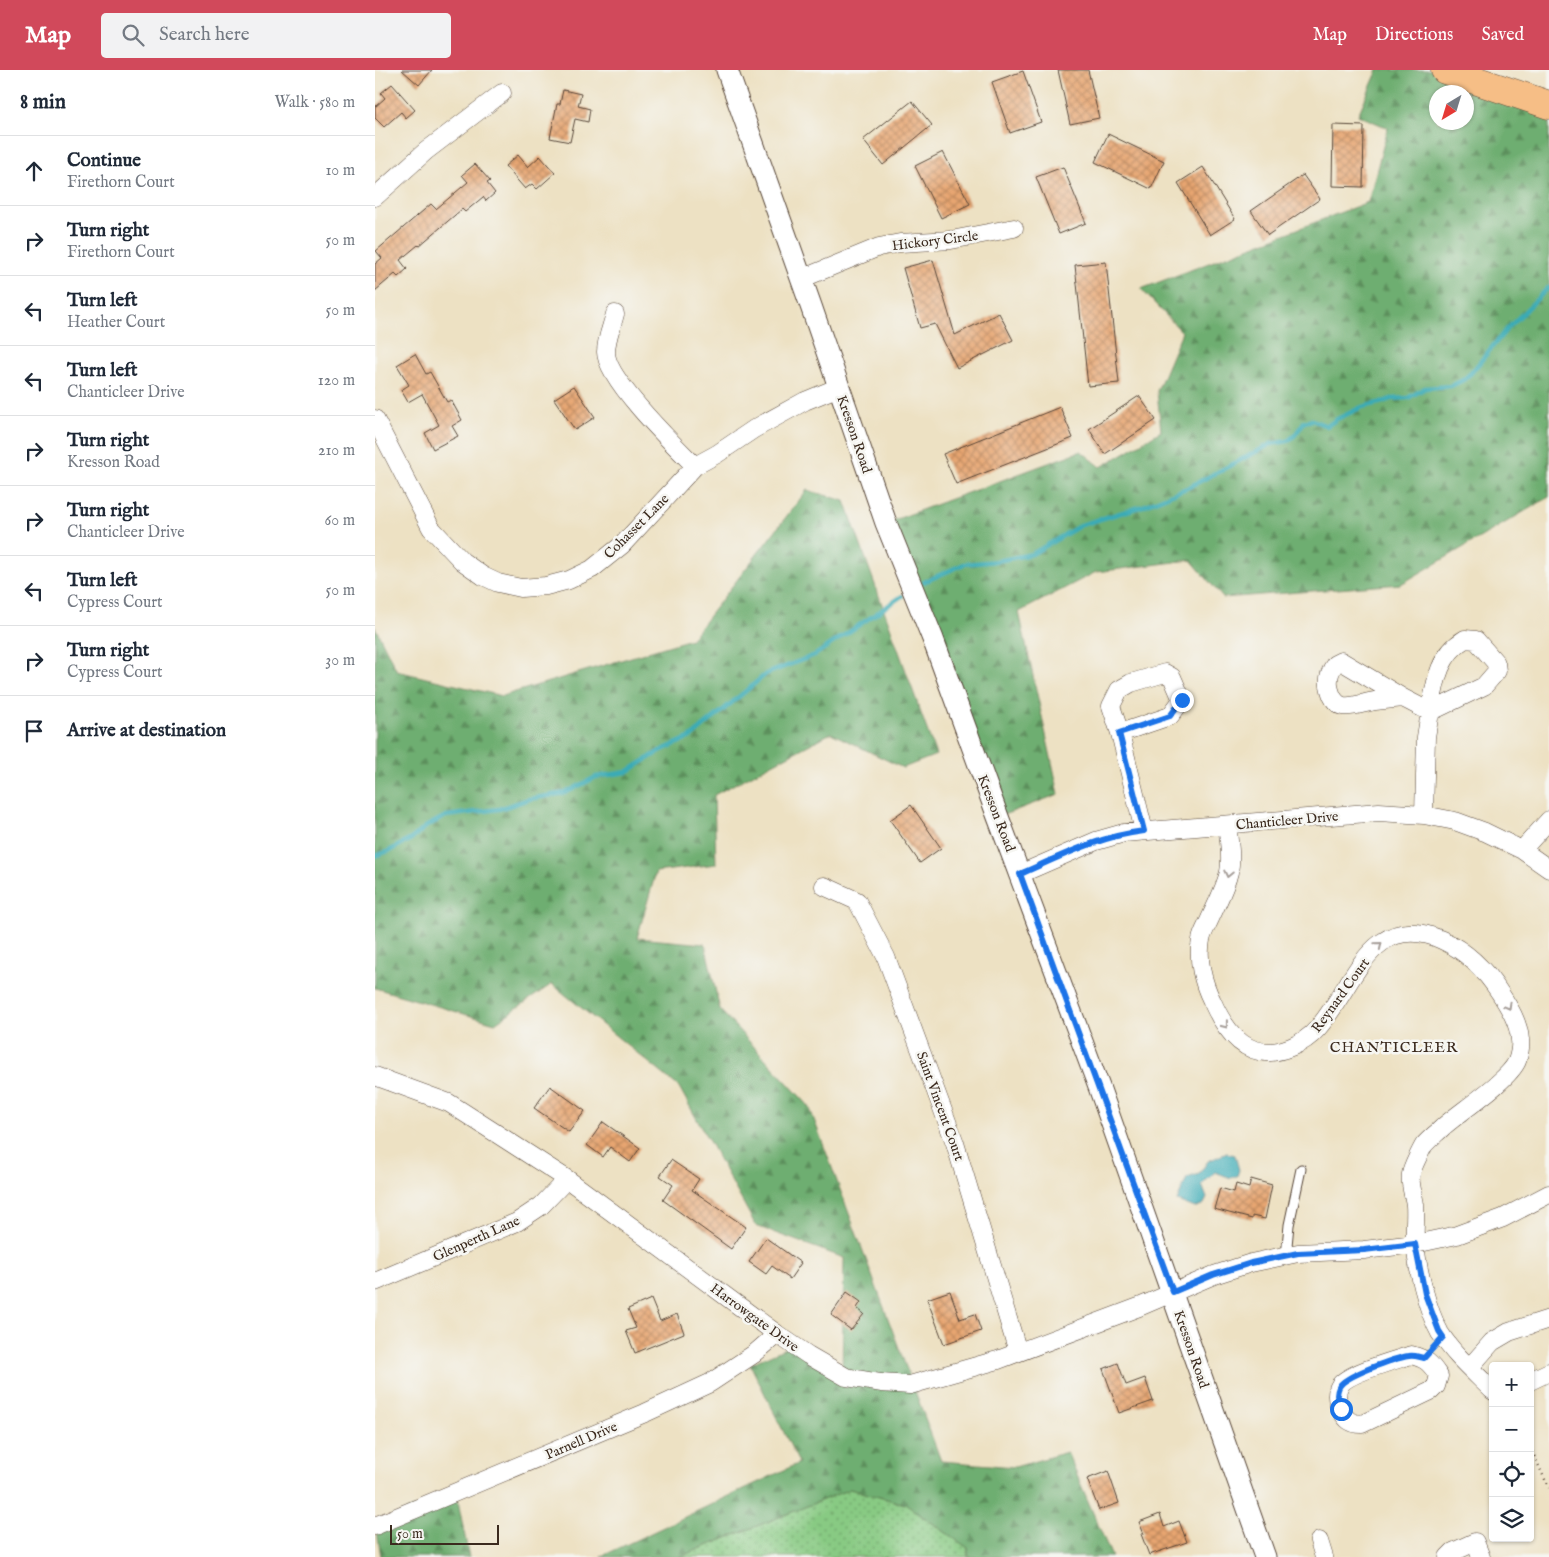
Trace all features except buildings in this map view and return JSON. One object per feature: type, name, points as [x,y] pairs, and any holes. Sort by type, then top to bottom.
[{"type":"main road","points":[[1445,70],[1549,105]]},
{"type":"street","name":"Kresson Road","points":[[727,70],[885,523],[933,639],[1020,874],[1173,1292],[1265,1557]]},
{"type":"street","points":[[375,197],[426,151],[502,93]]},
{"type":"street","name":"Hickory Circle","points":[[801,279],[879,247],[901,243],[951,240],[1014,228]]},
{"type":"street","points":[[615,314],[606,352],[609,366],[651,422],[695,466]]},
{"type":"street","name":"Cohasset Lane","points":[[375,420],[431,528],[462,561],[483,576],[498,583],[521,588],[547,586],[569,580],[592,569],[622,545],[695,466],[717,454],[754,428],[805,401],[839,387]]},
{"type":"street","points":[[1403,698],[1430,712],[1427,737],[1424,815]]},
{"type":"street","points":[[1119,733],[1144,831]]},
{"type":"street","name":"Chanticleer Drive","points":[[1020,874],[1096,841],[1125,833],[1379,812],[1424,815],[1455,821],[1485,832],[1522,850],[1549,868]]},
{"type":"street","points":[[1522,850],[1549,820]]},
{"type":"street","name":"Reynard Court","points":[[1227,825],[1230,857],[1229,871],[1225,886],[1201,938],[1200,964],[1209,995],[1222,1023],[1237,1039],[1252,1050],[1265,1053],[1282,1051],[1299,1044],[1314,1032],[1330,1013],[1357,969],[1375,948],[1391,936],[1407,932],[1432,936],[1451,944],[1470,958],[1488,976],[1500,992],[1517,1022],[1521,1042],[1517,1061],[1507,1076],[1424,1145],[1411,1174],[1415,1208],[1415,1244],[1425,1294],[1443,1337],[1456,1355],[1489,1387]]},
{"type":"street","name":"Saint Vincent Court","points":[[824,886],[857,901],[886,957],[955,1143],[1018,1352]]},
{"type":"street","name":"Harrowgate Drive","points":[[375,1076],[449,1102],[567,1179],[777,1334],[846,1377],[881,1383],[910,1385],[998,1360],[1139,1307],[1173,1292]]},
{"type":"street","name":"Glenperth Lane","points":[[375,1282],[517,1222],[541,1206],[567,1179]]},
{"type":"street","points":[[1173,1292],[1213,1275],[1251,1263],[1298,1253],[1364,1250],[1415,1244],[1457,1235],[1503,1218],[1549,1194]]},
{"type":"street","points":[[1470,1367],[1492,1342],[1509,1332],[1549,1319]]},
{"type":"street","name":"Parnell Drive","points":[[375,1526],[645,1413],[710,1383],[754,1354],[777,1334]]},
{"type":"street","points":[[1424,1358],[1443,1337]]},
{"type":"street","points":[[1411,1355],[1424,1358],[1439,1376],[1436,1386],[1431,1391],[1362,1424],[1353,1424],[1348,1420],[1341,1409],[1336,1394],[1344,1380],[1384,1363],[1411,1355]]},
{"type":"street","points":[[1534,1379],[1549,1372]]},
{"type":"street","points":[[1448,1557],[1453,1552],[1478,1549]]},
{"type":"lane","points":[[1286,1256],[1289,1225],[1301,1169]]},
{"type":"path","points":[[1532,1452],[1549,1488]]},
{"type":"green space","points":[[1378,70],[1445,70],[1549,104],[1549,497],[1401,584],[1223,598],[1191,560],[1096,572],[1019,612],[1059,794],[998,817],[886,523],[1081,451],[1101,467],[1161,431],[1157,391],[1182,332],[1141,289],[1368,202],[1388,128],[1358,115]]},
{"type":"green space","points":[[807,490],[845,501],[936,755],[903,768],[831,733],[714,795],[716,864],[656,872],[637,938],[705,944],[720,1010],[809,1106],[941,1461],[1015,1467],[1067,1452],[1112,1557],[968,1557],[968,1548],[905,1504],[850,1489],[679,1557],[600,1557],[799,1463],[750,1364],[792,1345],[842,1376],[844,1258],[756,1226],[679,1087],[552,984],[495,1023],[375,988],[375,627],[397,671],[502,696],[691,639]]},
{"type":"green space","points":[[850,1489],[905,1504],[968,1548],[968,1557],[679,1557]]},
{"type":"green space","points":[[456,1491],[469,1557],[381,1557],[376,1524]]},
{"type":"water","points":[[1227,1153],[1235,1155],[1239,1170],[1237,1176],[1231,1178],[1215,1172],[1202,1185],[1207,1198],[1204,1204],[1195,1208],[1177,1201],[1187,1178],[1199,1174],[1208,1161]]},
{"type":"waterway","points":[[924,582],[964,564],[997,561],[1032,554],[1081,525],[1143,506],[1189,487],[1271,444],[1288,441],[1304,422],[1312,420],[1327,426],[1362,407],[1391,399],[1408,398],[1425,388],[1451,386],[1463,380],[1471,373],[1506,330],[1549,287]]},
{"type":"waterway","points":[[375,856],[411,839],[427,826],[446,816],[499,809],[529,799],[565,793],[596,777],[627,772],[660,751],[691,737],[766,674],[815,655],[902,596]]},
{"type":"district","name":"CHANTICLEER","points":[[1394,1047]]},
{"type":"route","points":[[1182,700],[1170,716],[1119,733],[1144,831],[1125,833],[1096,841],[1020,874],[1173,1292],[1213,1275],[1251,1263],[1298,1253],[1364,1250],[1415,1244],[1425,1294],[1443,1337],[1424,1358],[1411,1355],[1384,1363],[1344,1380],[1336,1394],[1341,1409]]}]
